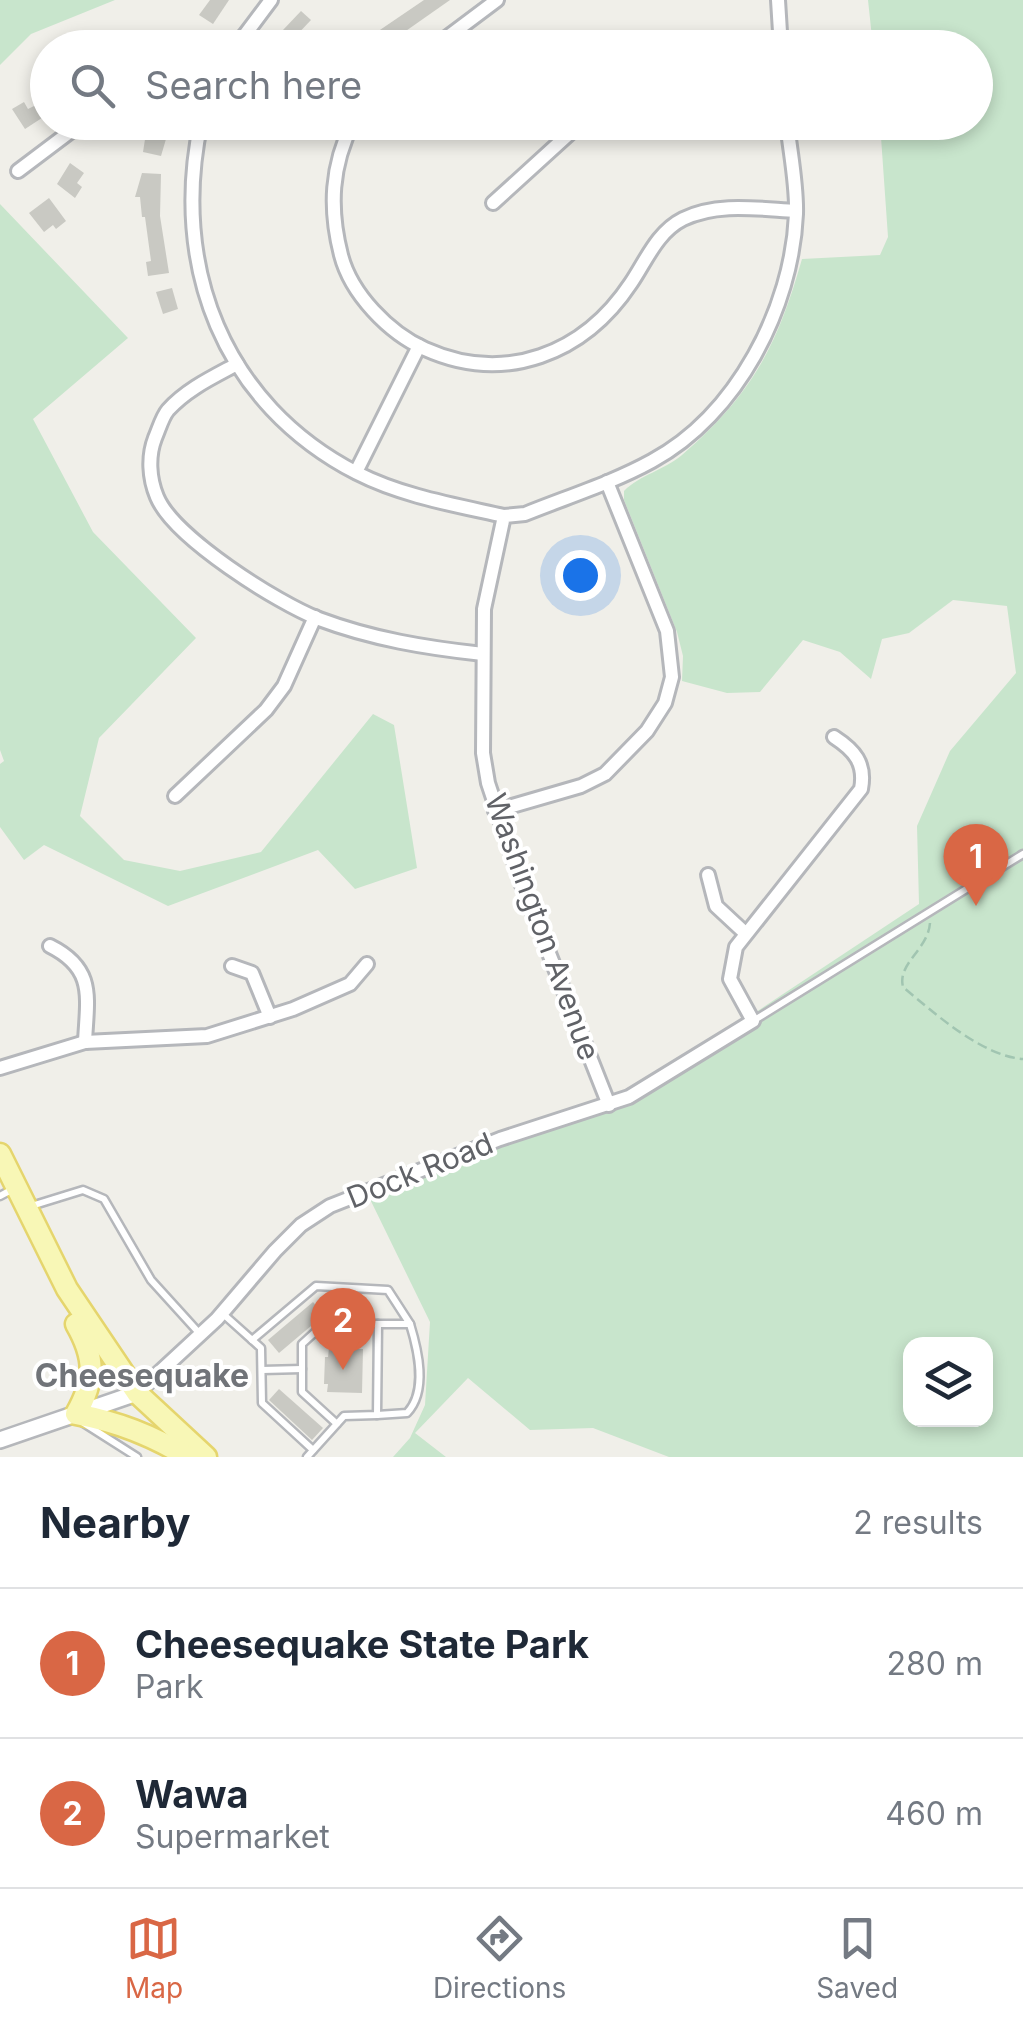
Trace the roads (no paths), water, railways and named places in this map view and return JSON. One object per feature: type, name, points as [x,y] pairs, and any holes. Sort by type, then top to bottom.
[{"type":"main road","points":[[0,1154],[14,1197],[66,1289],[137,1393],[206,1457]]},
{"type":"main road","points":[[66,1289],[70,1314],[88,1345],[91,1371],[89,1390],[75,1415],[119,1422],[187,1457]]},
{"type":"street","points":[[248,30],[272,0]]},
{"type":"street","points":[[456,30],[497,0]]},
{"type":"street","points":[[778,0],[780,30]]},
{"type":"street","points":[[18,172],[60,140]]},
{"type":"street","points":[[199,140],[190,204],[192,243],[206,298],[237,364],[268,404],[312,442],[356,472],[397,489],[504,516],[525,514],[654,460],[698,427],[731,390],[749,364],[777,307],[792,244],[796,211],[790,140]]},
{"type":"street","points":[[344,140],[333,180],[333,224],[343,263],[366,301],[389,326],[445,358],[477,364],[507,364],[544,356],[599,324],[659,238],[679,221],[720,209],[796,211]]},
{"type":"street","points":[[493,202],[562,140]]},
{"type":"street","points":[[356,472],[419,346]]},
{"type":"street","points":[[237,364],[192,389],[165,413],[151,450],[151,472],[158,500],[182,528],[235,570],[315,617],[427,648],[483,654]]},
{"type":"street","points":[[495,811],[581,786],[605,774],[647,732],[665,703],[672,678],[668,631],[607,482]]},
{"type":"street","name":"Washington Avenue","points":[[504,516],[484,609],[482,753],[495,811],[608,1105]]},
{"type":"street","points":[[175,796],[266,710],[284,686],[315,617]]},
{"type":"street","points":[[753,1021],[730,979],[736,947],[860,789],[861,764],[851,748],[834,737]]},
{"type":"street","points":[[708,875],[716,906],[744,932]]},
{"type":"street","points":[[50,946],[70,956],[88,985],[85,1042]]},
{"type":"street","points":[[0,1068],[85,1042],[207,1036],[270,1017],[350,984],[367,964]]},
{"type":"street","points":[[232,966],[252,973],[270,1017]]},
{"type":"street","name":"Dock Road","points":[[137,1393],[222,1314],[275,1251],[330,1206],[500,1138],[608,1105],[642,1090],[753,1021]]},
{"type":"street","points":[[0,1440],[137,1393]]},
{"type":"lane","points":[[753,1021],[1023,854]]},
{"type":"lane","points":[[14,1197],[83,1190],[104,1199],[152,1280],[201,1335]]},
{"type":"lane","points":[[252,1340],[316,1286],[388,1290],[410,1324],[418,1350],[416,1400],[406,1413],[344,1416],[307,1457]]},
{"type":"lane","points":[[222,1314],[261,1348],[262,1404],[313,1450]]},
{"type":"lane","points":[[337,1424],[302,1392],[302,1344],[324,1323],[410,1324]]},
{"type":"lane","points":[[377,1415],[378,1324]]},
{"type":"lane","points":[[262,1370],[302,1370]]},
{"type":"lane","points":[[75,1415],[134,1456],[142,1432]]},
{"type":"place","name":"Cheesequake State Park","points":[[976,906]]},
{"type":"place","name":"Wawa","points":[[343,1370]]},
{"type":"district","name":"Cheesequake","points":[[142,1376]]}]
